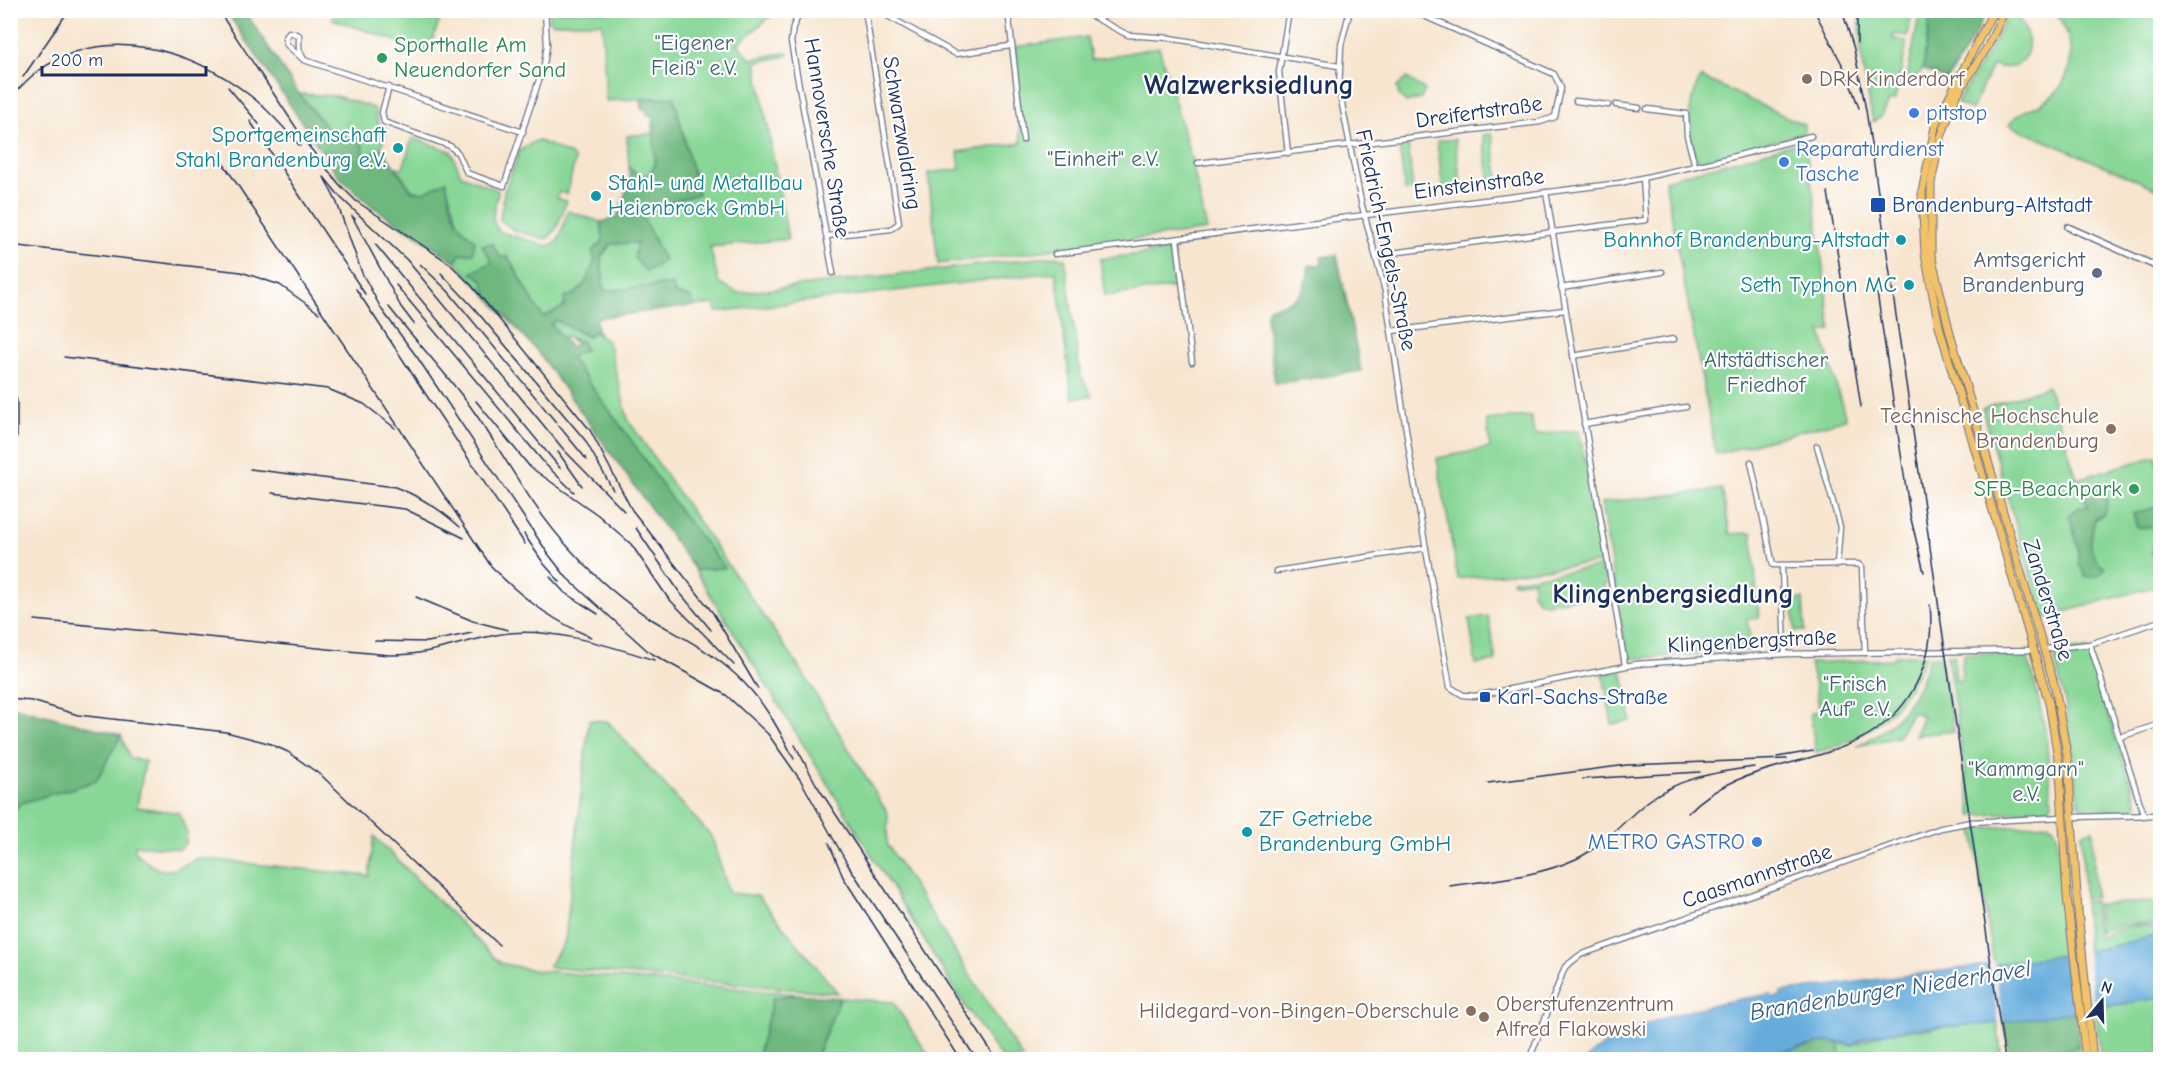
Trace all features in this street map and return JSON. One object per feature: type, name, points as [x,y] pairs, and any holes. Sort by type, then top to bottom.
[{"type":"main road","name":"Zanderstraße","points":[[1994,10],[1936,122],[1924,173],[1922,217],[1925,255],[1940,326],[2034,650],[2055,736],[2077,942]]},
{"type":"main road","name":"Zanderstraße","points":[[2005,10],[1988,46],[1962,86],[1950,111],[1937,152],[1930,206],[1930,255],[1950,333],[2045,649],[2066,749],[2072,817],[2077,942]]},
{"type":"main road","points":[[1960,400],[1969,398]]},
{"type":"main road","points":[[2034,650],[2045,649]]},
{"type":"main road","points":[[2063,817],[2072,817]]},
{"type":"main road","points":[[2077,942],[2085,1020],[2086,1059]]},
{"type":"main road","points":[[2085,1020],[2093,1059]]},
{"type":"street","points":[[389,87],[382,112],[384,122],[450,146],[458,153],[467,173],[504,186],[544,65],[547,45],[545,10]]},
{"type":"street","name":"Hannoversche Straße","points":[[801,10],[793,27],[791,42],[833,273]]},
{"type":"street","name":"Schwarzwaldring","points":[[827,236],[891,229],[899,223],[865,10]]},
{"type":"street","points":[[877,10],[956,54],[1010,46]]},
{"type":"street","points":[[1008,10],[1010,46],[1023,140]]},
{"type":"street","points":[[1080,10],[1128,35],[1169,38],[1339,66]]},
{"type":"street","points":[[1288,153],[1281,91],[1281,56],[1289,10]]},
{"type":"street","name":"Friedrich-Engels-Straße","points":[[1350,10],[1339,66],[1339,89],[1348,145],[1376,255],[1391,331],[1425,548],[1450,687],[1462,695],[1475,696]]},
{"type":"street","name":"Dreifertstraße","points":[[1348,145],[1549,121],[1555,117],[1560,100],[1560,81],[1550,71],[1411,10]]},
{"type":"street","points":[[304,60],[299,49],[299,35],[290,32],[285,39],[287,45],[304,60],[523,132]]},
{"type":"street","points":[[1560,100],[1568,100]]},
{"type":"street","points":[[1576,101],[1608,105]]},
{"type":"street","points":[[1616,105],[1639,108]]},
{"type":"street","points":[[1647,109],[1686,114],[1687,136],[1695,166]]},
{"type":"street","name":"Einsteinstraße","points":[[1055,254],[1642,178],[1811,136]]},
{"type":"street","points":[[1198,163],[1348,145]]},
{"type":"street","points":[[1376,255],[1646,220],[1642,178]]},
{"type":"street","points":[[1546,192],[1625,664]]},
{"type":"street","points":[[2068,227],[2160,268]]},
{"type":"street","points":[[1177,240],[1192,363]]},
{"type":"street","points":[[1561,288],[1662,272]]},
{"type":"street","points":[[1391,331],[1565,310]]},
{"type":"street","points":[[1572,356],[1674,339]]},
{"type":"street","points":[[1584,424],[1686,406]]},
{"type":"street","points":[[1817,446],[1840,527],[1837,565]]},
{"type":"street","points":[[1751,462],[1773,565],[1782,567],[1858,564],[1862,567],[1865,653]]},
{"type":"street","points":[[1276,571],[1425,548]]},
{"type":"street","points":[[1782,567],[1785,654]]},
{"type":"street","points":[[2045,649],[2090,644],[2160,621]]},
{"type":"street","points":[[2090,644],[2144,816]]},
{"type":"street","name":"Klingenbergstraße","points":[[1475,696],[1625,664],[1785,654],[2034,650]]},
{"type":"street","points":[[2120,737],[2160,724]]},
{"type":"street","points":[[2072,817],[2160,815]]},
{"type":"street","name":"Caasmannstraße","points":[[1529,1059],[1565,967],[1580,955],[1941,828],[1971,822],[2063,817]]},
{"type":"green space","points":[[335,10],[443,11],[428,52],[332,19]]},
{"type":"green space","points":[[1931,10],[1986,11],[1976,33],[1947,80],[1923,69]]},
{"type":"green space","points":[[226,11],[245,11],[299,94],[334,137],[361,136],[365,159],[381,148],[412,191],[424,192],[446,181],[454,215],[462,228],[475,240],[473,253],[460,254],[456,262],[373,207],[339,177]]},
{"type":"green space","name":"\"Eigener Fleiß\" e.V.","points":[[549,11],[777,11],[738,44],[751,59],[787,52],[788,56],[756,62],[788,239],[710,247],[719,283],[738,293],[1056,256],[1065,259],[1080,374],[1092,396],[1072,398],[1056,272],[716,312],[715,304],[694,306],[690,297],[674,294],[673,285],[604,292],[601,257],[611,244],[637,243],[647,272],[640,211],[698,194],[674,97],[606,101],[602,23],[553,23],[549,21]]},
{"type":"green space","points":[[1859,11],[1912,11],[1908,36],[1894,34],[1893,38],[1907,42],[1895,100],[1889,101],[1882,116],[1873,122],[1862,63]]},
{"type":"green space","points":[[1920,11],[1931,11],[1923,69],[1908,85],[1906,83]]},
{"type":"green space","points":[[2009,11],[2017,11],[2015,15],[2027,35],[2026,54],[2015,66],[2005,68],[1992,65],[1972,110],[1957,103],[1995,40]]},
{"type":"green space","points":[[2054,11],[2160,11],[2160,190],[2009,125],[2020,114],[2044,102],[2055,93],[2063,83],[2068,71],[2070,47],[2067,34]]},
{"type":"green space","name":"\"Einheit\" e.V.","points":[[1087,37],[1091,60],[1159,47],[1191,158],[1207,230],[938,264],[928,173],[960,169],[958,152],[1021,143],[1015,47]]},
{"type":"green space","points":[[1701,77],[1804,125],[1804,133],[1698,162],[1691,140],[1689,119],[1693,98]]},
{"type":"green space","points":[[1407,78],[1425,90],[1421,99],[1406,102],[1399,95],[1397,87]]},
{"type":"green space","points":[[299,94],[336,96],[374,108],[379,125],[387,130],[381,148],[365,159],[334,137]]},
{"type":"green space","points":[[674,97],[698,194],[640,211],[664,260],[647,272],[634,258],[637,243],[611,244],[601,257],[604,291],[673,284],[674,294],[690,297],[694,306],[596,318],[598,335],[594,331],[589,337],[556,320],[551,324],[570,347],[577,344],[570,339],[582,342],[585,350],[570,357],[676,506],[725,568],[695,570],[537,351],[488,297],[482,279],[471,273],[492,262],[482,245],[492,243],[500,257],[508,257],[543,317],[564,307],[565,297],[581,289],[590,273],[595,261],[592,251],[603,241],[601,222],[617,218],[630,180],[629,168],[638,175],[649,175],[655,165],[653,116],[647,115],[647,109],[642,109],[641,99]]},
{"type":"green space","points":[[656,133],[655,165],[649,175],[638,175],[629,168],[627,136]]},
{"type":"green space","points":[[1492,134],[1499,182],[1490,183],[1483,135]]},
{"type":"green space","points":[[412,138],[451,151],[461,175],[498,190],[493,218],[501,232],[548,246],[558,241],[568,211],[601,222],[603,239],[596,264],[582,287],[564,307],[543,318],[508,257],[480,270],[488,297],[456,262],[460,253],[460,232],[446,182],[424,192],[412,191],[396,167],[403,168]]},
{"type":"green space","points":[[1455,139],[1461,186],[1443,189],[1437,141]]},
{"type":"green space","points":[[537,140],[571,155],[575,160],[567,194],[559,192],[557,198],[566,201],[561,217],[554,232],[546,239],[515,231],[500,220],[504,192],[520,150]]},
{"type":"green space","name":"Altstädtischer Friedhof","points":[[1804,141],[1815,205],[1831,330],[1821,332],[1846,419],[1716,454],[1665,180]]},
{"type":"green space","points":[[1408,144],[1413,190],[1405,191],[1399,145]]},
{"type":"green space","points":[[1173,250],[1177,287],[1105,296],[1100,259]]},
{"type":"green space","points":[[1337,255],[1361,371],[1275,384],[1266,316],[1269,308],[1287,303],[1298,296],[1305,284],[1309,266],[1322,264],[1321,257]]},
{"type":"green space","points":[[555,320],[589,337],[594,331],[608,341],[628,420],[803,673],[888,814],[887,844],[1023,1059],[1002,1059],[967,1009],[695,570],[724,567],[676,507],[631,440],[569,356],[582,342],[566,336],[563,340],[551,324]]},
{"type":"green space","points":[[2048,386],[2077,479],[2156,456],[2160,471],[2160,506],[2133,514],[2152,528],[2160,541],[2152,555],[2160,559],[2160,585],[2043,618],[1982,409]]},
{"type":"green space","points":[[1531,416],[1534,435],[1579,430],[1604,562],[1458,579],[1437,458],[1490,448],[1487,420]]},
{"type":"green space","points":[[2096,485],[2104,486],[2107,502],[2104,514],[2095,519],[2091,546],[2095,558],[2105,568],[2097,576],[2085,577],[2079,563],[2078,546],[2069,515],[2078,508],[2088,506],[2083,496]]},
{"type":"green space","points":[[1722,489],[1730,534],[1752,533],[1759,618],[1747,619],[1752,650],[1627,659],[1601,503]]},
{"type":"green space","points":[[2160,506],[2160,541],[2152,528],[2137,527],[2133,514]]},
{"type":"green space","points":[[2160,541],[2160,559],[2152,555],[2153,547]]},
{"type":"green space","points":[[1604,566],[1604,570],[1600,571],[1605,577],[1606,584],[1597,595],[1545,603],[1538,601],[1532,593],[1534,580],[1513,583],[1512,580]]},
{"type":"green space","points":[[1803,599],[1805,631],[1795,631],[1793,600]]},
{"type":"green space","points":[[1488,616],[1496,661],[1476,664],[1469,619]]},
{"type":"green space","points":[[2087,649],[2138,805],[2135,810],[2091,810],[2084,809],[2079,804],[2065,701],[2055,660],[2065,652]]},
{"type":"green space","name":"\"Kammgarn\" e.V.","points":[[2006,653],[2007,655],[2026,655],[2032,671],[2046,734],[2052,804],[2045,810],[1972,816],[1947,655],[1954,655],[1956,681],[1961,680],[1963,654]]},
{"type":"green space","name":"\"Frisch Auf\" e.V.","points":[[1895,655],[1926,655],[1907,690],[1896,704],[1884,718],[1854,739],[1816,752],[1810,713],[1820,711],[1810,663],[1893,659]]},
{"type":"green space","points":[[1930,656],[1940,656],[1954,731],[1915,735],[1923,716],[1912,711],[1898,737],[1857,746],[1884,730],[1904,710],[1919,685]]},
{"type":"green space","points":[[1620,671],[1623,674],[1631,721],[1612,724],[1603,674]]},
{"type":"green space","points":[[11,706],[121,735],[96,781],[21,803],[11,813]]},
{"type":"green space","points":[[589,720],[607,721],[712,837],[729,893],[758,896],[838,993],[548,967],[565,941]]},
{"type":"green space","points":[[121,735],[130,758],[145,761],[137,807],[179,813],[187,833],[186,843],[180,849],[135,845],[135,851],[158,869],[171,870],[197,858],[369,876],[374,836],[500,963],[532,970],[798,994],[773,998],[757,1059],[11,1060],[11,813],[21,803],[96,781]]},
{"type":"green space","points":[[2048,824],[2053,826],[2057,834],[2068,955],[1994,965],[1973,829]]},
{"type":"green space","points":[[2093,830],[2095,897],[2084,899],[2082,833]]},
{"type":"green space","points":[[2094,901],[2098,939],[2119,929],[2133,926],[2157,928],[2160,935],[2088,952],[2084,902]]},
{"type":"green space","points":[[2158,902],[2160,924],[2122,925],[2100,933],[2097,904]]},
{"type":"green space","points":[[798,994],[840,998],[815,1059],[757,1059],[773,998]]},
{"type":"green space","points":[[2160,997],[2160,1059],[2101,1059],[2095,1009]]},
{"type":"green space","points":[[840,998],[893,1002],[931,1059],[815,1060]]},
{"type":"green space","points":[[2075,1011],[2079,1045],[2054,1058],[2037,1052],[2032,1059],[2010,1059],[2004,1021]]},
{"type":"green space","points":[[1997,1022],[2002,1059],[1842,1059],[1839,1044],[1853,1045],[1884,1033]]},
{"type":"green space","points":[[1831,1041],[1839,1044],[1842,1059],[1708,1060],[1789,1050]]},
{"type":"green space","points":[[2079,1045],[2080,1059],[2032,1060],[2036,1052],[2054,1058]]},
{"type":"water","name":"Brandenburger Niederhavel","points":[[2160,935],[2160,997],[2158,998],[1989,1024],[1897,1030],[1863,1038],[1853,1045],[1831,1041],[1789,1050],[1708,1060],[1585,1060],[1602,1046],[1623,1034],[1672,1015],[1724,1002],[1771,994],[1772,998],[1781,996],[1781,992],[2087,952]]},
{"type":"pier","points":[[2087,949],[2094,1012],[2075,1014],[2068,952]]},
{"type":"pier","points":[[1994,962],[2003,1025],[1999,1025],[1989,963]]},
{"type":"railway","points":[[23,77],[69,10]]},
{"type":"railway","points":[[218,10],[307,144],[339,184],[356,201],[449,263],[472,286],[590,430],[632,510],[713,613],[758,689]]},
{"type":"railway","points":[[1814,10],[1846,72],[1859,108]]},
{"type":"railway","points":[[1842,10],[1854,49],[1866,110],[2005,1060]]},
{"type":"railway","points":[[1857,10],[1857,43]]},
{"type":"railway","points":[[10,98],[33,75],[63,57],[90,48],[119,45],[147,48],[175,55],[203,66],[228,80],[265,108],[300,146]]},
{"type":"railway","points":[[228,87],[259,124]]},
{"type":"railway","points":[[250,121],[365,294]]},
{"type":"railway","points":[[217,154],[491,566],[537,607],[591,637]]},
{"type":"railway","points":[[624,511],[564,450],[407,260],[341,198],[324,177],[337,203],[362,273],[382,310],[417,357],[549,555],[567,578],[649,652],[726,695],[768,734],[801,781],[848,865],[977,1060]]},
{"type":"railway","points":[[1828,192],[1861,407]]},
{"type":"railway","points":[[355,219],[352,216],[401,307],[414,324]]},
{"type":"railway","points":[[375,244],[560,468]]},
{"type":"railway","points":[[10,245],[241,272],[280,285],[319,313]]},
{"type":"railway","points":[[420,264],[448,291],[587,460]]},
{"type":"railway","points":[[441,273],[473,307],[585,440],[613,490]]},
{"type":"railway","points":[[396,285],[546,465],[574,492]]},
{"type":"railway","points":[[356,289],[525,544]]},
{"type":"railway","points":[[1877,292],[1910,515],[1924,572]]},
{"type":"railway","points":[[389,307],[465,399],[531,500],[569,548],[629,604],[705,651],[745,683],[769,714],[794,759]]},
{"type":"railway","points":[[64,357],[328,389],[364,404],[395,428]]},
{"type":"railway","points":[[10,370],[17,402],[17,437]]},
{"type":"railway","points":[[476,401],[530,467],[598,515],[631,544],[668,598],[734,665]]},
{"type":"railway","points":[[558,452],[582,486]]},
{"type":"railway","points":[[250,469],[395,487],[429,504],[460,527]]},
{"type":"railway","points":[[272,493],[405,509],[464,538]]},
{"type":"railway","points":[[636,528],[680,593],[711,630]]},
{"type":"railway","points":[[524,534],[544,564],[560,582]]},
{"type":"railway","points":[[550,577],[564,592],[598,614]]},
{"type":"railway","points":[[416,597],[473,621],[508,630]]},
{"type":"railway","points":[[1688,813],[1714,792],[1743,778],[1837,749],[1867,736],[1893,716],[1914,688],[1923,668],[1930,637],[1930,605]]},
{"type":"railway","points":[[35,620],[389,655],[430,651],[496,635],[534,633],[576,638],[654,660]]},
{"type":"railway","points":[[375,641],[428,642],[472,633]]},
{"type":"railway","points":[[10,699],[32,701],[78,715],[226,732],[268,743],[288,752],[322,776],[499,945]]},
{"type":"railway","points":[[795,745],[816,784],[997,1060]]},
{"type":"railway","points":[[1777,757],[1813,751]]},
{"type":"railway","points":[[1488,783],[1627,765],[1787,759]]},
{"type":"railway","points":[[1450,886],[1514,877],[1561,865],[1596,847],[1647,802],[1671,787],[1698,777],[1754,767]]},
{"type":"railway","points":[[1583,779],[1700,772]]},
{"type":"railway","points":[[829,843],[843,877],[961,1060]]},
{"type":"place","name":"Sporthalle Am Neuendorfer Sand","points":[[382,58]]},
{"type":"place","name":"DRK Kinderdorf","points":[[1807,79]]},
{"type":"place","name":"pitstop","points":[[1914,113]]},
{"type":"place","name":"Sportgemeinschaft Stahl Brandenburg e.V.","points":[[398,148]]},
{"type":"place","name":"Reparaturdienst Tasche","points":[[1784,162]]},
{"type":"place","name":"Stahl- und Metallbau Heienbrock GmbH","points":[[596,196]]},
{"type":"place","name":"Brandenburg-Altstadt","points":[[1878,205]]},
{"type":"place","name":"Bahnhof Brandenburg-Altstadt","points":[[1901,240]]},
{"type":"place","name":"Amtsgericht Brandenburg","points":[[2097,273]]},
{"type":"place","name":"Seth Typhon MC","points":[[1909,285]]},
{"type":"place","name":"Technische Hochschule Brandenburg","points":[[2111,429]]},
{"type":"place","name":"SFB-Beachpark","points":[[2134,489]]},
{"type":"place","name":"Karl-Sachs-Straße","points":[[1485,697]]},
{"type":"place","name":"ZF Getriebe Brandenburg GmbH","points":[[1247,832]]},
{"type":"place","name":"METRO GASTRO","points":[[1757,842]]},
{"type":"place","name":"Hildegard-von-Bingen-Oberschule","points":[[1471,1011]]},
{"type":"place","name":"Oberstufenzentrum Alfred Flakowski","points":[[1484,1017]]},
{"type":"district","name":"Walzwerksiedlung","points":[[1249,85]]},
{"type":"district","name":"Klingenbergsiedlung","points":[[1673,594]]}]
